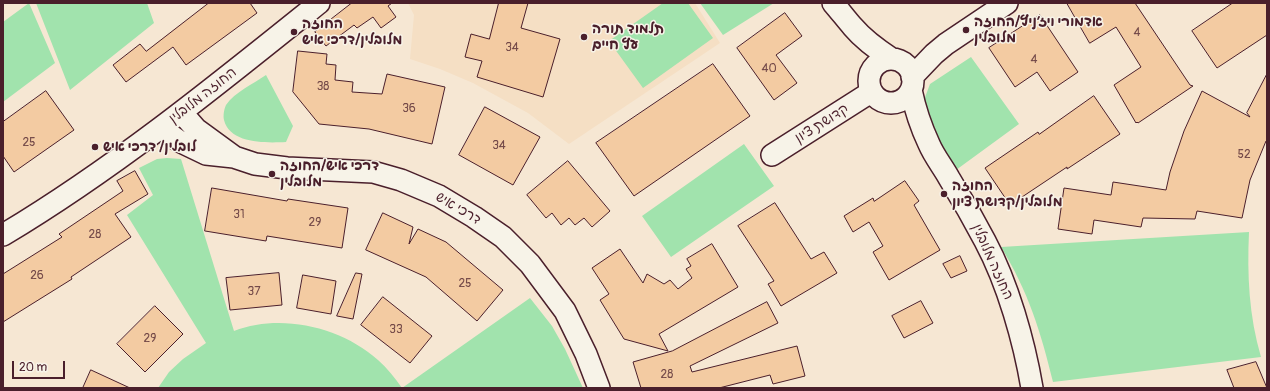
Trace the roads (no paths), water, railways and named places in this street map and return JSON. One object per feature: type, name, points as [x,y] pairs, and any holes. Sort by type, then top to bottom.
[{"type":"street","name":"החוזה מלובלין","points":[[3,235],[86,181],[182,113],[319,3]]},
{"type":"street","points":[[833,3],[854,28],[871,45],[904,72]]},
{"type":"street","points":[[904,72],[934,54],[946,44],[1007,3]]},
{"type":"street","points":[[854,28],[865,51],[871,71]]},
{"type":"street","points":[[881,62],[904,72],[902,100],[889,103],[879,100],[872,92],[869,82],[871,71],[875,65],[881,62]]},
{"type":"street","name":"החוזה מלובלין","points":[[904,72],[917,114],[930,146],[980,232],[1000,275],[1023,343],[1032,388]]},
{"type":"street","name":"קדושת ציון","points":[[772,155],[872,92]]},
{"type":"street","name":"החוזה מלובלין","points":[[889,103],[906,119],[930,146]]},
{"type":"street","name":"דרכי איש","points":[[182,113],[196,129],[234,157]]},
{"type":"street","name":"דרכי איש","points":[[161,128],[179,141],[206,154],[234,157],[255,164],[287,168],[373,172],[401,180],[439,196],[503,237],[530,264],[565,311],[586,354],[599,388]]},
{"type":"place","name":"אדמורי ויז׳ניץ/החוזה מלובלין","points":[[966,30]]},
{"type":"place","name":"החוזה מלובלין/דרכי איש","points":[[294,32]]},
{"type":"place","name":"תלמוד תורה עץ חיים","points":[[584,37]]},
{"type":"place","name":"לובלין/ דרכי איש","points":[[95,147]]},
{"type":"place","name":"דרכי איש/החוזה מלובלין","points":[[272,174]]},
{"type":"place","name":"החוזה מלובלין/קדושת ציון","points":[[944,194]]}]
